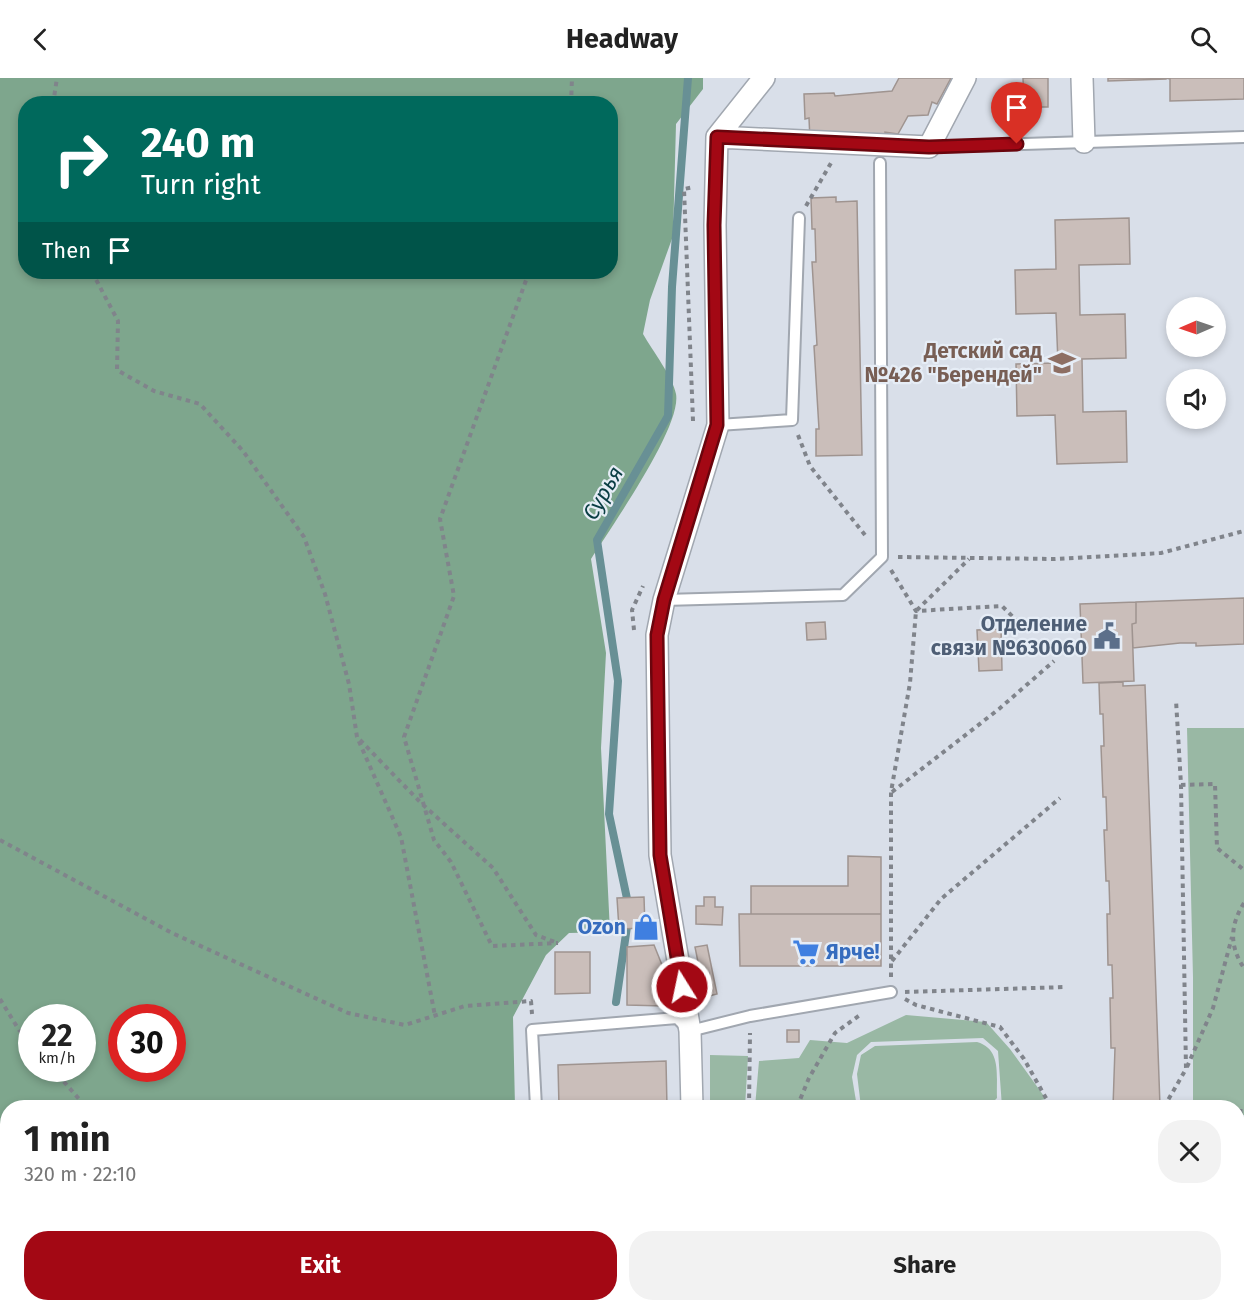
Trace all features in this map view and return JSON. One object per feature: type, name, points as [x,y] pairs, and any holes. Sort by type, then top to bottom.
[{"type":"street","points":[[692,1100],[690,1031],[660,855],[657,635],[664,600],[717,425],[714,225],[717,137],[764,78]]},
{"type":"street","points":[[717,137],[929,147],[965,78]]},
{"type":"street","points":[[1082,78],[1084,142]]},
{"type":"lane","points":[[929,147],[1244,137]]},
{"type":"lane","points":[[664,600],[843,595],[882,556],[880,163]]},
{"type":"lane","points":[[717,425],[792,420],[799,218]]},
{"type":"lane","points":[[537,1100],[532,1030],[677,1018],[690,1031],[750,1016],[891,992]]},
{"type":"path","points":[[54,96],[57,78]]},
{"type":"path","points":[[571,96],[572,78]]},
{"type":"path","points":[[799,218],[842,144]]},
{"type":"path","points":[[96,279],[118,321],[117,370],[154,391],[200,404],[243,451],[304,537],[328,605],[349,684],[357,737],[401,837],[435,1016]]},
{"type":"path","points":[[357,737],[421,803],[493,868],[536,935],[558,943],[492,946],[451,862],[434,840],[421,803],[404,737],[454,596],[440,519],[526,279]]},
{"type":"path","points":[[792,420],[810,466],[882,556],[916,611],[910,683],[891,792],[891,992]]},
{"type":"path","points":[[882,556],[1055,559],[1161,554],[1244,531]]},
{"type":"path","points":[[916,611],[969,559]]},
{"type":"path","points":[[916,611],[1002,606],[1023,627],[1053,624]]},
{"type":"path","points":[[891,792],[999,709],[1054,661]]},
{"type":"path","points":[[1176,700],[1181,785],[1186,1069]]},
{"type":"path","points":[[1181,785],[1215,784],[1217,848],[1244,870]]},
{"type":"path","points":[[892,962],[941,899],[1060,798]]},
{"type":"path","points":[[0,840],[172,933],[348,1013],[405,1025],[465,1006],[531,1001],[532,1030]]},
{"type":"path","points":[[1168,1100],[1186,1069],[1213,1008],[1235,920],[1244,904]]},
{"type":"path","points":[[1232,937],[1237,956],[1244,968]]},
{"type":"path","points":[[800,1100],[809,1078],[835,1033],[891,992],[1066,987]]},
{"type":"path","points":[[891,992],[916,1005],[1000,1027],[1024,1059],[1047,1100]]},
{"type":"path","points":[[0,999],[18,1028]]},
{"type":"path","points":[[749,1100],[750,1016]]},
{"type":"path","points":[[64,1082],[80,1100]]},
{"type":"green space","points":[[0,78],[703,78],[703,89],[676,124],[673,236],[650,300],[643,334],[674,387],[675,409],[668,429],[643,477],[591,559],[606,653],[601,748],[610,932],[569,933],[546,955],[513,1017],[515,1100],[0,1100]]},
{"type":"green space","points":[[1187,728],[1244,728],[1244,1100],[1193,1100],[1193,977]]},
{"type":"green space","points":[[906,1015],[986,1022],[1010,1049],[1046,1099],[1002,1100],[998,1051],[983,1038],[871,1042],[857,1055],[852,1077],[856,1100],[756,1100],[759,1061],[799,1058],[810,1040],[847,1043]]},
{"type":"green space","points":[[977,1042],[991,1051],[994,1057],[997,1072],[997,1098],[995,1100],[860,1100],[857,1074],[861,1055],[875,1046]]},
{"type":"green space","points":[[710,1055],[748,1056],[745,1100],[710,1100]]},
{"type":"building","points":[[899,78],[951,78],[937,104],[932,102],[928,115],[908,116],[898,134],[885,132],[885,137],[810,140],[809,118],[805,119],[804,94],[834,93],[835,96],[892,91]]},
{"type":"building","points":[[1023,78],[1048,78],[1048,107],[1024,107]]},
{"type":"building","points":[[1108,78],[1166,78],[1166,79],[1108,81]]},
{"type":"building","points":[[1166,78],[1244,78],[1244,99],[1170,101],[1170,79]]},
{"type":"building","points":[[836,197],[836,202],[857,201],[862,455],[816,456],[816,429],[819,429],[812,262],[816,262],[811,198]]},
{"type":"building","points":[[1129,218],[1130,264],[1079,265],[1080,315],[1125,314],[1126,358],[1082,359],[1083,412],[1126,411],[1127,462],[1057,464],[1055,415],[1017,416],[1016,364],[1058,363],[1056,313],[1016,314],[1015,270],[1056,269],[1055,220]]},
{"type":"building","points":[[1244,598],[1244,644],[1196,646],[1196,643],[1180,643],[1133,648],[1132,624],[1136,623],[1136,602]]},
{"type":"building","name":"Отделение связи №630060","points":[[1136,602],[1136,623],[1132,624],[1134,681],[1083,683],[1080,604]]},
{"type":"building","points":[[825,622],[826,639],[807,640],[806,623]]},
{"type":"building","points":[[1001,629],[1002,670],[979,671],[977,630]]},
{"type":"building","points":[[1123,682],[1123,686],[1145,685],[1160,1100],[1113,1100],[1115,1048],[1111,1048],[1112,965],[1108,965],[1109,881],[1106,881],[1104,830],[1107,830],[1106,797],[1103,797],[1101,746],[1104,746],[1103,714],[1100,714],[1099,683]]},
{"type":"building","points":[[848,856],[881,857],[881,914],[751,914],[751,886],[848,886]]},
{"type":"building","points":[[644,897],[645,928],[619,929],[617,898]]},
{"type":"building","points":[[704,897],[715,897],[715,907],[723,907],[722,925],[696,924],[696,906],[704,906]]},
{"type":"building","points":[[739,914],[881,914],[881,966],[740,966]]},
{"type":"building","points":[[654,945],[664,970],[664,1006],[627,1005],[627,947]]},
{"type":"building","points":[[707,945],[717,994],[705,997],[695,947]]},
{"type":"building","points":[[555,952],[590,952],[590,993],[555,994]]},
{"type":"building","points":[[787,1030],[799,1030],[799,1042],[787,1042]]},
{"type":"building","points":[[666,1061],[667,1100],[559,1100],[558,1065]]},
{"type":"waterway","name":"Сурья","points":[[629,908],[609,814],[618,681],[597,540],[668,416],[672,287],[688,78]]},
{"type":"waterway","name":"Сурья","points":[[616,1002],[628,920]]},
{"type":"place","name":"Детский сад №426 \"Берендей\"","points":[[1062,363]]},
{"type":"place","name":"Отделение связи №630060","points":[[1107,636]]},
{"type":"place","name":"Ozon","points":[[646,927]]},
{"type":"place","name":"Ярче!","points":[[806,952]]},
{"type":"route","points":[[682,987],[660,855],[657,635],[664,600],[717,425],[714,225],[718,182],[717,137],[929,147],[1017,144]]}]
